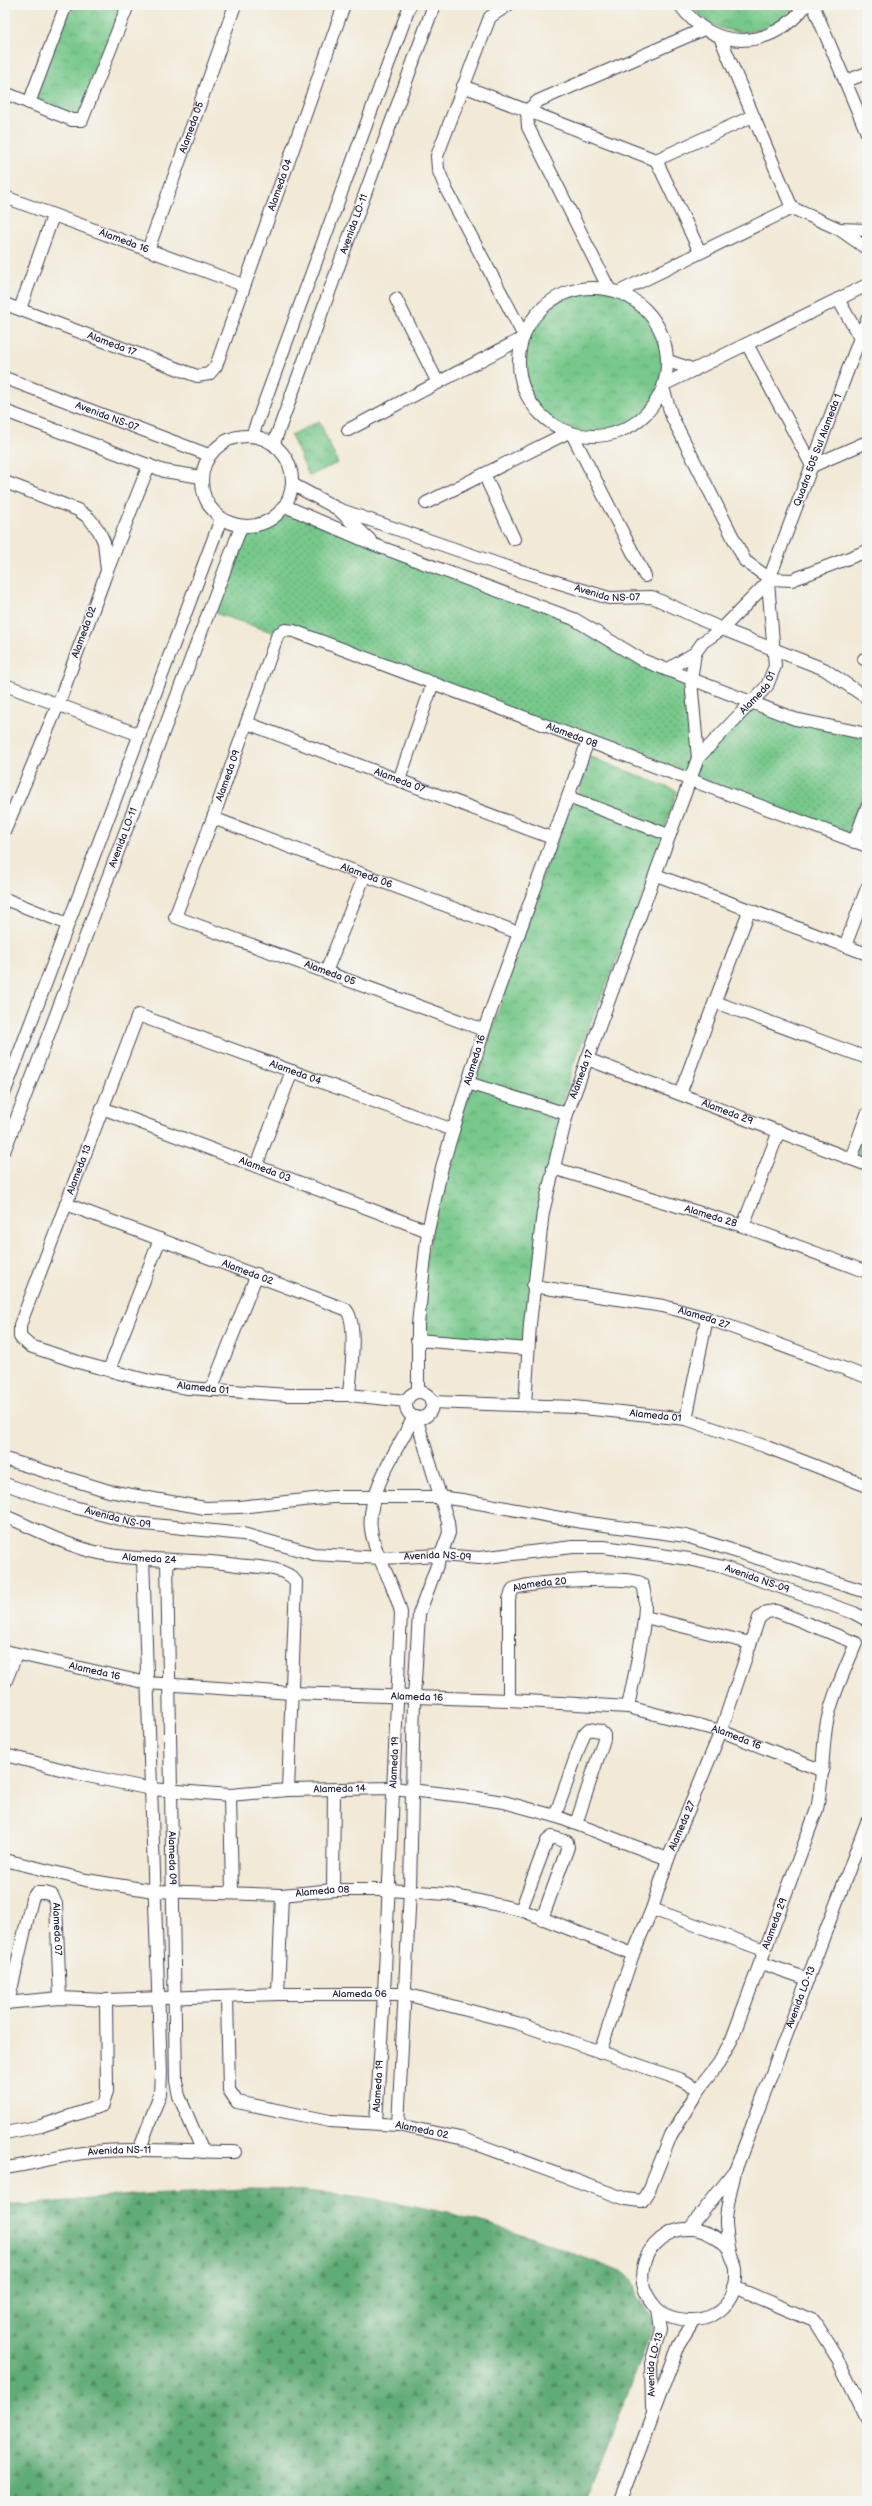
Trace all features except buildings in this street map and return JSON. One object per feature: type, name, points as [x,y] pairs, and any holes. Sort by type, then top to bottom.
[{"type":"street","points":[[29,103],[66,5]]},
{"type":"street","points":[[5,93],[72,120],[82,120],[128,5]]},
{"type":"street","name":"Alameda 05","points":[[148,250],[235,5]]},
{"type":"street","name":"Alameda 04","points":[[216,366],[243,286],[344,5]]},
{"type":"street","points":[[252,436],[410,5]]},
{"type":"street","name":"Avenida LO-11","points":[[274,443],[434,5]]},
{"type":"street","points":[[680,5],[688,16],[704,29],[720,36],[746,40],[772,35],[794,21],[806,5]]},
{"type":"street","points":[[813,5],[867,133]]},
{"type":"street","points":[[505,6],[490,17],[439,147],[438,169],[446,189],[510,309],[523,337]]},
{"type":"street","points":[[527,110],[538,101],[704,29]]},
{"type":"street","points":[[720,36],[792,208],[839,229],[867,247]]},
{"type":"street","points":[[846,81],[867,72]]},
{"type":"street","points":[[463,86],[656,160],[700,252]]},
{"type":"street","points":[[527,110],[528,127],[599,269],[614,290]]},
{"type":"street","points":[[656,160],[753,116]]},
{"type":"street","name":"Alameda 16","points":[[5,197],[243,286]]},
{"type":"street","points":[[614,290],[644,279],[792,208]]},
{"type":"street","points":[[20,309],[53,216]]},
{"type":"street","points":[[839,229],[867,230]]},
{"type":"street","points":[[596,287],[599,269]]},
{"type":"street","points":[[635,300],[644,279]]},
{"type":"street","points":[[664,386],[867,285]]},
{"type":"street","points":[[596,287],[614,290],[635,300],[649,312],[659,326],[666,343],[668,361],[664,386],[654,406],[636,423],[613,434],[589,437],[570,433],[550,424],[530,402],[520,373],[519,358],[523,337],[532,319],[545,305],[560,295],[578,289],[596,287]]},
{"type":"street","points":[[396,299],[438,383]]},
{"type":"street","points":[[838,299],[863,337]]},
{"type":"street","name":"Alameda 17","points":[[5,304],[197,376],[206,376],[216,366]]},
{"type":"street","points":[[510,309],[532,319]]},
{"type":"street","name":"Quadra 505 Sul Alameda 1","points":[[769,580],[863,337],[867,319]]},
{"type":"street","points":[[348,430],[495,354],[523,337]]},
{"type":"street","points":[[747,344],[812,466],[867,442]]},
{"type":"street","points":[[495,354],[519,358]]},
{"type":"street","points":[[668,361],[695,370]]},
{"type":"street","name":"Avenida NS-07","points":[[5,378],[209,455]]},
{"type":"street","points":[[664,386],[672,417],[745,561],[769,580],[800,578],[867,551]]},
{"type":"street","points":[[654,406],[672,417]]},
{"type":"street","points":[[5,411],[164,471],[201,477]]},
{"type":"street","points":[[537,447],[544,439],[550,424]]},
{"type":"street","points":[[426,503],[537,447],[570,433]]},
{"type":"street","points":[[570,433],[589,464],[645,576]]},
{"type":"street","points":[[240,436],[252,436],[274,443],[284,454],[291,468],[292,484],[285,506],[273,518],[263,523],[241,527],[221,519],[209,508],[202,493],[201,477],[209,455],[228,439],[240,436]]},
{"type":"street","points":[[589,437],[587,450],[589,464]]},
{"type":"street","points":[[107,571],[149,465]]},
{"type":"street","points":[[484,474],[514,539]]},
{"type":"street","name":"Alameda 02","points":[[5,482],[78,510],[89,518],[104,542],[107,571],[58,705],[5,830]]},
{"type":"street","name":"Avenida NS-07","points":[[292,484],[338,509],[501,565],[609,598],[652,597],[722,629],[824,669],[867,698]]},
{"type":"street","name":"Avenida NS-07","points":[[285,506],[375,545],[574,619],[642,660],[692,680],[796,719],[867,734]]},
{"type":"street","name":"Avenida NS-07","points":[[338,509],[375,545]]},
{"type":"street","points":[[5,1091],[221,519]]},
{"type":"street","name":"Avenida LO-11","points":[[5,1149],[241,527]]},
{"type":"street","points":[[667,670],[695,653],[704,642],[722,629],[769,580]]},
{"type":"street","name":"Alameda 01","points":[[698,758],[752,702],[766,686],[773,674],[769,580]]},
{"type":"street","name":"Alameda 08","points":[[278,634],[285,630],[294,631],[867,846]]},
{"type":"street","name":"Alameda 09","points":[[175,917],[213,818],[278,634]]},
{"type":"street","points":[[695,653],[692,680],[698,758]]},
{"type":"street","points":[[399,780],[434,683]]},
{"type":"street","points":[[5,685],[140,735]]},
{"type":"street","name":"Alameda 07","points":[[246,723],[552,838]]},
{"type":"street","name":"Alameda 16","points":[[418,1392],[417,1340],[428,1231],[453,1130],[484,1030],[588,741]]},
{"type":"street","name":"Alameda 17","points":[[525,1405],[528,1349],[543,1212],[567,1114],[698,758]]},
{"type":"street","points":[[568,797],[669,835]]},
{"type":"street","points":[[854,842],[867,807]]},
{"type":"street","name":"Alameda 06","points":[[213,818],[364,877],[519,934]]},
{"type":"street","points":[[656,874],[749,911],[867,954]]},
{"type":"street","points":[[326,972],[364,877]]},
{"type":"street","points":[[845,946],[867,888]]},
{"type":"street","points":[[5,899],[68,924]]},
{"type":"street","points":[[680,1094],[749,911]]},
{"type":"street","name":"Alameda 05","points":[[175,917],[484,1030]]},
{"type":"street","points":[[715,1002],[867,1058]]},
{"type":"street","name":"Alameda 04","points":[[138,1015],[453,1130]]},
{"type":"street","name":"Alameda 13","points":[[20,1325],[138,1015]]},
{"type":"street","name":"Alameda 29","points":[[587,1059],[867,1165]]},
{"type":"street","points":[[256,1166],[292,1071]]},
{"type":"street","points":[[468,1083],[567,1114]]},
{"type":"street","name":"Alameda 03","points":[[102,1108],[428,1231]]},
{"type":"street","points":[[851,1159],[867,1114]]},
{"type":"street","points":[[743,1226],[779,1131]]},
{"type":"street","name":"Alameda 28","points":[[553,1168],[743,1226],[867,1272]]},
{"type":"street","name":"Alameda 02","points":[[66,1204],[256,1274],[338,1306],[349,1312],[353,1324],[349,1395]]},
{"type":"street","points":[[109,1370],[160,1239]]},
{"type":"street","points":[[211,1390],[256,1274]]},
{"type":"street","name":"Alameda 27","points":[[534,1286],[622,1298],[663,1306],[707,1318],[867,1377]]},
{"type":"street","points":[[686,1419],[707,1318]]},
{"type":"street","name":"Alameda 01","points":[[20,1325],[20,1337],[30,1346],[153,1382],[211,1390],[349,1395],[406,1401]]},
{"type":"street","points":[[417,1340],[528,1349]]},
{"type":"street","points":[[418,1392],[427,1394],[431,1402],[428,1414],[415,1417],[407,1410],[406,1401],[408,1396],[418,1392]]},
{"type":"street","name":"Alameda 01","points":[[431,1402],[525,1405],[632,1412],[686,1419],[764,1446],[867,1486]]},
{"type":"street","name":"Alameda 19","points":[[398,2125],[410,1890],[414,1698],[419,1614],[448,1532],[448,1522],[415,1417]]},
{"type":"street","name":"Alameda 19","points":[[376,2122],[384,1993],[396,1697],[401,1612],[397,1595],[381,1558],[371,1529],[374,1498],[415,1417]]},
{"type":"street","name":"Avenida NS-09","points":[[5,1460],[109,1491],[205,1508],[239,1507],[298,1499],[439,1497],[582,1522],[686,1536],[867,1592]]},
{"type":"street","name":"Avenida NS-09","points":[[5,1484],[72,1507],[134,1523],[242,1534],[314,1554],[381,1558],[441,1555],[479,1558],[573,1547],[604,1547],[689,1558],[730,1569],[854,1613],[867,1620]]},
{"type":"street","name":"Alameda 24","points":[[5,1516],[92,1551],[143,1559],[226,1563],[278,1571],[290,1575],[296,1582],[291,1694]]},
{"type":"street","name":"Alameda 09","points":[[139,2151],[160,2094],[143,1559]]},
{"type":"street","name":"Alameda 09","points":[[168,1560],[177,2089],[203,2152]]},
{"type":"street","name":"Alameda 20","points":[[509,1700],[509,1599],[513,1589],[560,1582],[629,1580],[641,1583],[646,1595],[644,1617]]},
{"type":"street","name":"Alameda 27","points":[[600,2052],[633,1954],[652,1910],[668,1859],[722,1731],[750,1643],[760,1618],[767,1612],[776,1612],[856,1643]]},
{"type":"street","points":[[628,1707],[644,1617],[750,1643]]},
{"type":"street","name":"Alameda 29","points":[[650,2188],[671,2134],[699,2089],[719,2064],[732,2039],[761,1963],[764,1950],[817,1809],[823,1771],[827,1725],[839,1684],[856,1643]]},
{"type":"street","points":[[5,1683],[10,1653]]},
{"type":"street","name":"Alameda 16","points":[[10,1653],[147,1683],[291,1694],[509,1700],[628,1707],[722,1731],[823,1771]]},
{"type":"street","points":[[288,1790],[291,1694]]},
{"type":"street","points":[[555,1816],[584,1734],[588,1729],[600,1731],[604,1735],[604,1739],[576,1824]]},
{"type":"street","name":"Alameda 14","points":[[5,1755],[88,1776],[151,1788],[172,1788],[230,1795],[288,1790],[393,1788],[504,1802],[555,1816],[668,1859]]},
{"type":"street","points":[[333,1890],[334,1790]]},
{"type":"street","points":[[230,1795],[232,1892]]},
{"type":"street","name":"Avenida LO-13","points":[[730,2251],[720,2240],[708,2232],[690,2228],[671,2232],[656,2242],[646,2258],[642,2277],[647,2295],[658,2310],[675,2320],[693,2322],[711,2316],[726,2304],[734,2287],[736,2268],[730,2251],[726,2224],[735,2171],[867,1822]]},
{"type":"street","points":[[521,1910],[547,1841],[552,1837],[562,1839],[567,1842],[568,1847],[542,1919]]},
{"type":"street","name":"Alameda 08","points":[[5,1860],[86,1880],[154,1891],[232,1892],[282,1895],[333,1890],[410,1890],[447,1894],[521,1910],[633,1954]]},
{"type":"street","name":"Alameda 07","points":[[6,2003],[32,1899],[36,1893],[52,1895],[56,1904],[60,1998]]},
{"type":"street","points":[[278,1994],[282,1895]]},
{"type":"street","points":[[652,1910],[764,1950]]},
{"type":"street","points":[[761,1963],[808,1979]]},
{"type":"street","name":"Alameda 06","points":[[6,2003],[60,1998],[106,2000],[157,1997],[278,1994],[405,1994],[517,2022],[679,2079],[699,2089]]},
{"type":"street","name":"Alameda 02","points":[[227,1996],[229,2090],[233,2099],[243,2103],[330,2121],[376,2122],[460,2138],[486,2146],[634,2202],[642,2201],[650,2188]]},
{"type":"street","points":[[5,2133],[41,2126],[103,2105],[107,2091],[106,2000]]},
{"type":"street","name":"Avenida NS-11","points":[[5,2168],[24,2166],[81,2153],[139,2151],[235,2152]]},
{"type":"street","name":"Avenida LO-13","points":[[690,2228],[735,2171]]},
{"type":"street","points":[[734,2287],[814,2321],[836,2356],[867,2420]]},
{"type":"street","name":"Avenida LO-13","points":[[651,2420],[651,2364],[661,2329],[658,2310]]},
{"type":"street","name":"Avenida LO-13","points":[[620,2501],[679,2345],[693,2322]]},
{"type":"green space","points":[[66,5],[128,5],[82,120],[29,103]]},
{"type":"green space","points":[[691,5],[795,5],[784,17],[772,25],[757,30],[743,32],[728,30],[714,25],[701,17]]},
{"type":"green space","points":[[586,288],[600,288],[614,291],[628,297],[640,305],[650,315],[658,327],[664,341],[667,362],[666,376],[658,397],[650,409],[640,419],[628,427],[614,433],[600,436],[586,436],[572,433],[558,427],[546,419],[536,409],[528,397],[522,383],[519,369],[519,355],[522,341],[528,327],[536,315],[546,305],[558,297],[572,291]]},
{"type":"green space","points":[[319,421],[338,463],[309,476],[291,435]]},
{"type":"green space","points":[[285,506],[544,607],[691,680],[698,758],[752,702],[867,731],[867,847],[285,630],[278,634],[208,611],[241,527],[273,518]]},
{"type":"green space","points":[[591,757],[677,791],[663,833],[669,835],[574,1062],[560,1112],[567,1114],[553,1168],[528,1349],[417,1340],[423,1275],[453,1130],[476,1080],[568,797],[576,799]]},
{"type":"green space","points":[[867,1116],[867,1165],[851,1159]]},
{"type":"green space","points":[[245,2189],[304,2191],[363,2197],[421,2207],[497,2226],[534,2238],[624,2273],[634,2281],[638,2296],[653,2318],[654,2325],[587,2501],[5,2501],[5,2205],[26,2205],[131,2195]]}]
